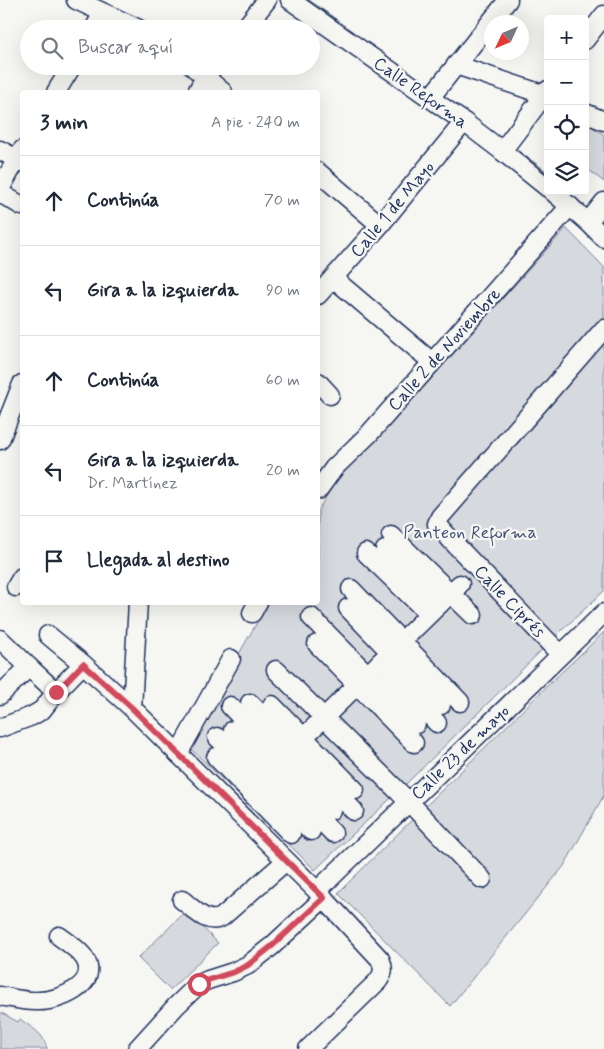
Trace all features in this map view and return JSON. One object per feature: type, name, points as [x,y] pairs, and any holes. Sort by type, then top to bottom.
[{"type":"street","points":[[76,0],[119,20]]},
{"type":"street","points":[[251,20],[267,0]]},
{"type":"street","points":[[430,98],[508,0]]},
{"type":"street","name":"Calle Reforma","points":[[301,3],[464,122],[544,185]]},
{"type":"street","points":[[99,20],[103,13]]},
{"type":"street","points":[[589,35],[604,15]]},
{"type":"street","points":[[456,65],[544,92]]},
{"type":"street","points":[[57,90],[66,75]]},
{"type":"street","points":[[202,76],[220,90]]},
{"type":"street","points":[[502,151],[544,97]]},
{"type":"street","points":[[589,115],[604,122]]},
{"type":"street","name":"Calle 1 de Mayo","points":[[320,293],[380,225],[464,122]]},
{"type":"street","points":[[0,150],[20,157]]},
{"type":"street","points":[[0,189],[20,159]]},
{"type":"street","points":[[320,174],[380,225]]},
{"type":"street","points":[[0,193],[20,205]]},
{"type":"street","points":[[557,195],[604,238]]},
{"type":"street","points":[[588,222],[604,202]]},
{"type":"street","name":"Calle 2 de Noviembre","points":[[320,487],[334,468],[369,434],[570,206]]},
{"type":"street","points":[[333,278],[432,362]]},
{"type":"street","name":"Calle Ciprés","points":[[560,654],[437,524],[440,517],[604,329]]},
{"type":"street","points":[[320,384],[330,395]]},
{"type":"street","points":[[0,440],[20,389]]},
{"type":"street","points":[[388,542],[445,598]]},
{"type":"street","points":[[366,553],[473,615]]},
{"type":"street","points":[[351,589],[379,663],[414,743]]},
{"type":"street","points":[[276,764],[445,598]]},
{"type":"street","points":[[132,708],[138,605]]},
{"type":"street","points":[[348,608],[416,724]]},
{"type":"street","name":"Calle 23 de mayo","points":[[137,1049],[199,984],[248,965],[272,946],[409,802],[604,613]]},
{"type":"street","points":[[311,616],[440,705]]},
{"type":"street","points":[[48,635],[132,708],[320,895],[380,959],[384,967],[383,975],[308,1049]]},
{"type":"street","points":[[0,639],[56,692]]},
{"type":"street","points":[[317,644],[379,663],[460,702]]},
{"type":"street","points":[[178,754],[231,659]]},
{"type":"street","points":[[379,663],[437,723]]},
{"type":"street","points":[[0,728],[32,716],[42,710],[56,692],[83,664]]},
{"type":"street","points":[[0,695],[29,667]]},
{"type":"street","points":[[276,670],[409,802],[482,878]]},
{"type":"street","points":[[250,703],[276,764],[311,831]]},
{"type":"street","points":[[272,705],[276,764],[291,834]]},
{"type":"street","points":[[230,706],[333,833]]},
{"type":"street","points":[[233,730],[332,810]]},
{"type":"street","points":[[217,737],[276,764],[355,790]]},
{"type":"street","points":[[216,757],[276,764],[354,811]]},
{"type":"street","points":[[182,900],[205,917],[216,920],[222,917],[286,861]]},
{"type":"street","points":[[0,996],[38,1002],[57,999],[72,993],[80,986],[88,971],[86,960],[83,955],[59,936]]},
{"type":"green space","points":[[589,124],[604,135],[604,182],[589,170]]},
{"type":"green space","name":"Panteon Reforma","points":[[566,228],[604,267],[604,591],[315,870],[187,745],[267,605],[320,605],[320,507],[332,487],[351,464],[416,395]]},
{"type":"green space","points":[[604,632],[604,795],[564,866],[450,1006],[338,893]]},
{"type":"green space","points":[[186,911],[218,943],[170,990],[138,958]]},
{"type":"green space","points":[[0,1012],[18,1022],[20,1019],[33,1028],[43,1039],[47,1049],[0,1049]]},
{"type":"waterway","points":[[306,0],[337,22]]},
{"type":"waterway","points":[[518,153],[544,172]]},
{"type":"route","points":[[56,692],[83,664],[132,708],[324,898],[272,946],[248,965],[199,984]]}]
